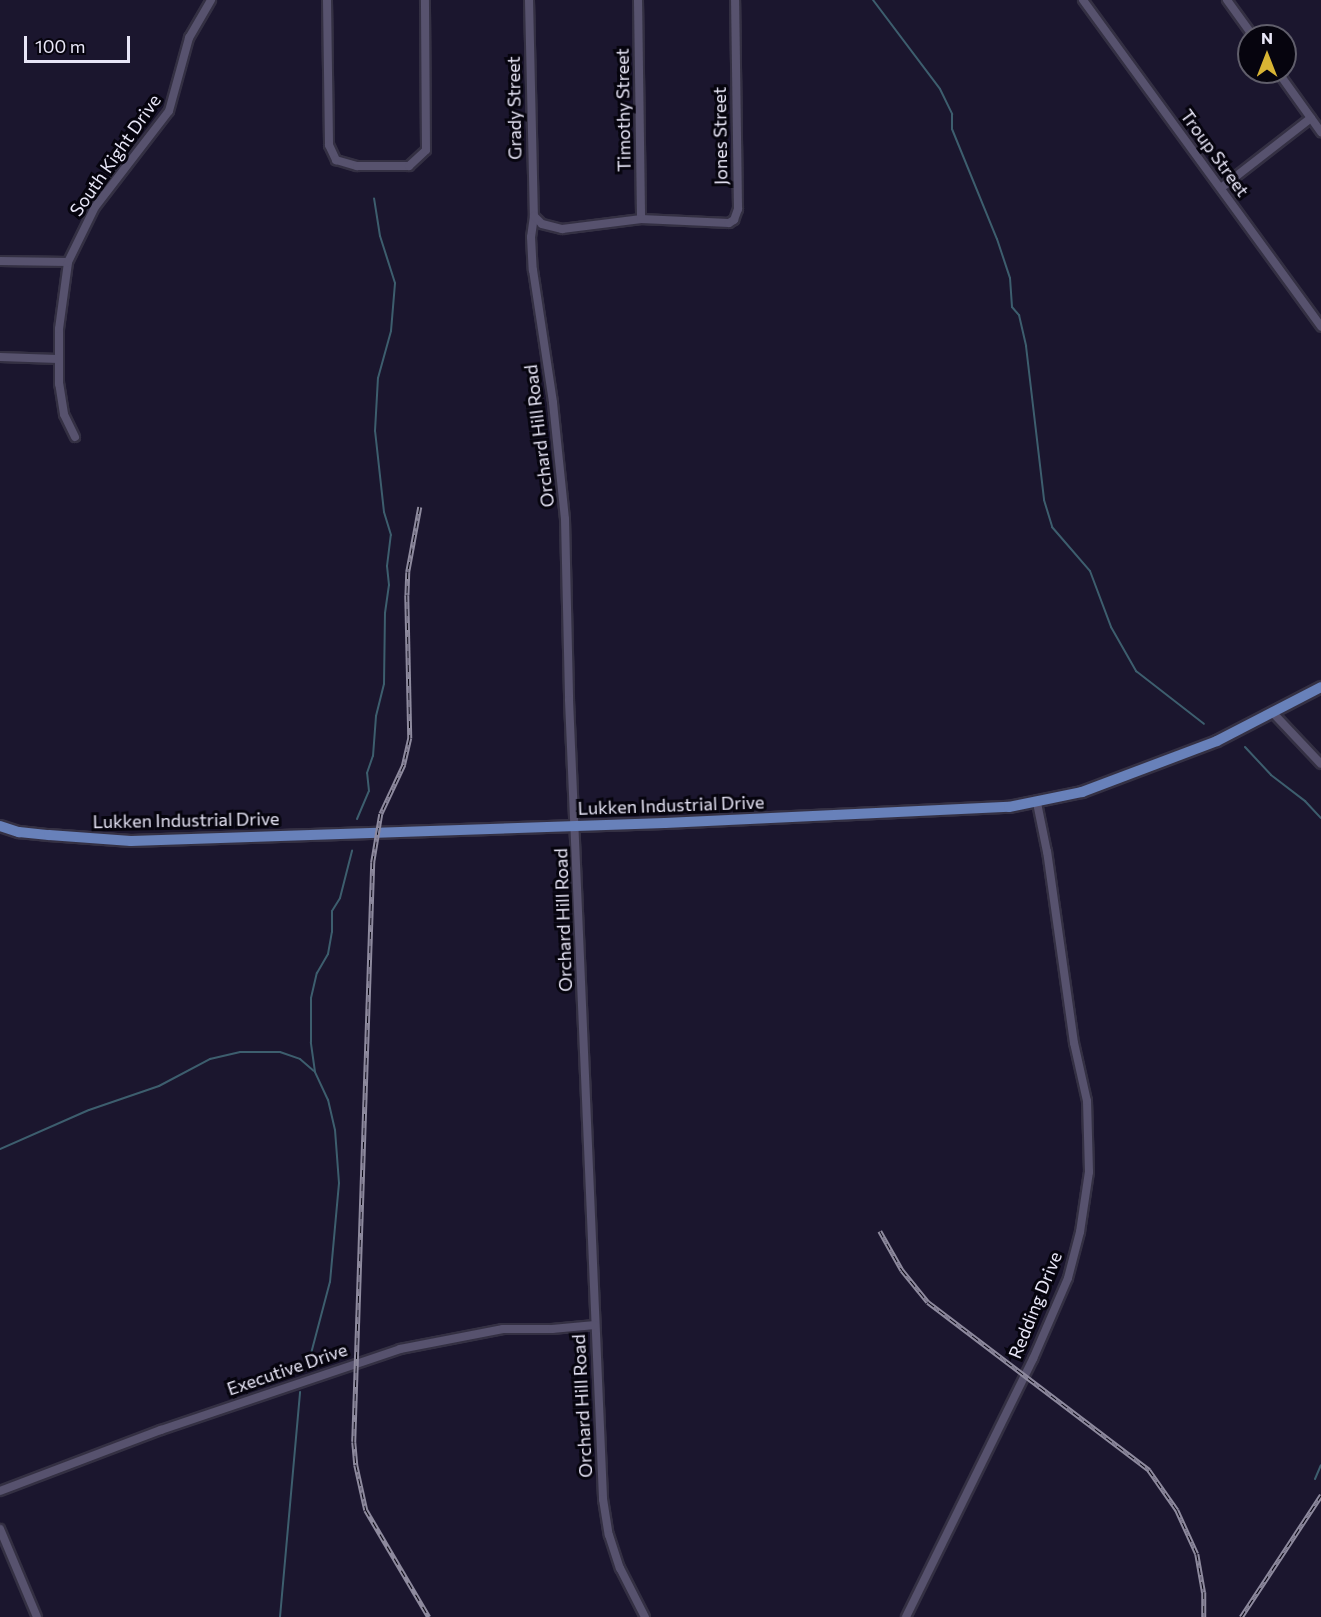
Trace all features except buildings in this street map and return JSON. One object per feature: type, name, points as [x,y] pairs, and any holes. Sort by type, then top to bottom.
[{"type":"main road","name":"Lukken Industrial Drive","points":[[0,826],[19,832],[130,841],[576,826],[1009,807],[1082,792],[1217,741],[1321,687]]},
{"type":"street","name":"South Kight Drive","points":[[75,437],[64,414],[58,359],[59,328],[68,262],[96,207],[169,111],[189,38],[211,0]]},
{"type":"street","points":[[327,0],[331,153],[345,164],[357,166],[409,166],[426,150],[424,0]]},
{"type":"street","name":"Grady Street","points":[[529,0],[534,216]]},
{"type":"street","name":"Timothy Street","points":[[638,0],[641,219]]},
{"type":"street","name":"Jones Street","points":[[641,219],[729,223],[734,220],[738,209],[735,0]]},
{"type":"street","name":"Troup Street","points":[[1083,0],[1321,326]]},
{"type":"street","points":[[1227,0],[1244,24]]},
{"type":"street","points":[[1287,84],[1321,132]]},
{"type":"street","points":[[1221,188],[1311,118]]},
{"type":"street","points":[[534,216],[542,224],[562,229],[641,219]]},
{"type":"street","name":"Orchard Hill Road","points":[[534,216],[531,237],[533,270],[554,403],[565,519],[569,700],[602,1469],[609,1535],[620,1568],[645,1617]]},
{"type":"street","points":[[0,261],[68,262]]},
{"type":"street","points":[[0,357],[58,359]]},
{"type":"street","points":[[1272,712],[1321,764]]},
{"type":"street","name":"Redding Drive","points":[[906,1617],[1033,1359],[1068,1278],[1080,1232],[1089,1172],[1087,1101],[1074,1043],[1047,852],[1037,803]]},
{"type":"street","name":"Executive Drive","points":[[0,1491],[161,1430],[400,1349],[454,1336],[503,1329],[552,1329],[595,1325]]},
{"type":"street","points":[[0,1529],[37,1617]]},
{"type":"waterway","points":[[873,0],[940,89],[952,114],[952,129],[997,239],[1010,278],[1012,307],[1019,315],[1026,346],[1044,500],[1052,527],[1090,571],[1111,627],[1136,671],[1204,724]]},
{"type":"waterway","points":[[357,819],[369,791],[367,773],[373,756],[376,716],[384,684],[385,613],[389,585],[387,566],[391,535],[384,512],[375,431],[378,378],[391,331],[395,283],[380,236],[374,198]]},
{"type":"waterway","points":[[1245,747],[1271,775],[1305,801],[1321,818]]},
{"type":"waterway","points":[[308,1365],[330,1282],[339,1183],[335,1130],[328,1100],[315,1072],[311,1042],[311,998],[317,973],[328,954],[332,932],[332,911],[340,898],[352,851]]},
{"type":"waterway","points":[[0,1149],[89,1110],[159,1086],[210,1059],[240,1052],[280,1052],[300,1059],[314,1071]]},
{"type":"waterway","points":[[280,1617],[300,1392]]},
{"type":"waterway","points":[[1315,1479],[1321,1465]]},
{"type":"railway","points":[[420,507],[408,572],[407,595],[410,738],[404,765],[381,814],[373,862],[354,1442],[356,1465],[366,1510],[429,1617]]},
{"type":"railway","points":[[880,1231],[902,1270],[928,1302],[1149,1470],[1177,1510],[1197,1554],[1204,1592],[1204,1617]]},
{"type":"railway","points":[[1241,1617],[1321,1495]]}]
